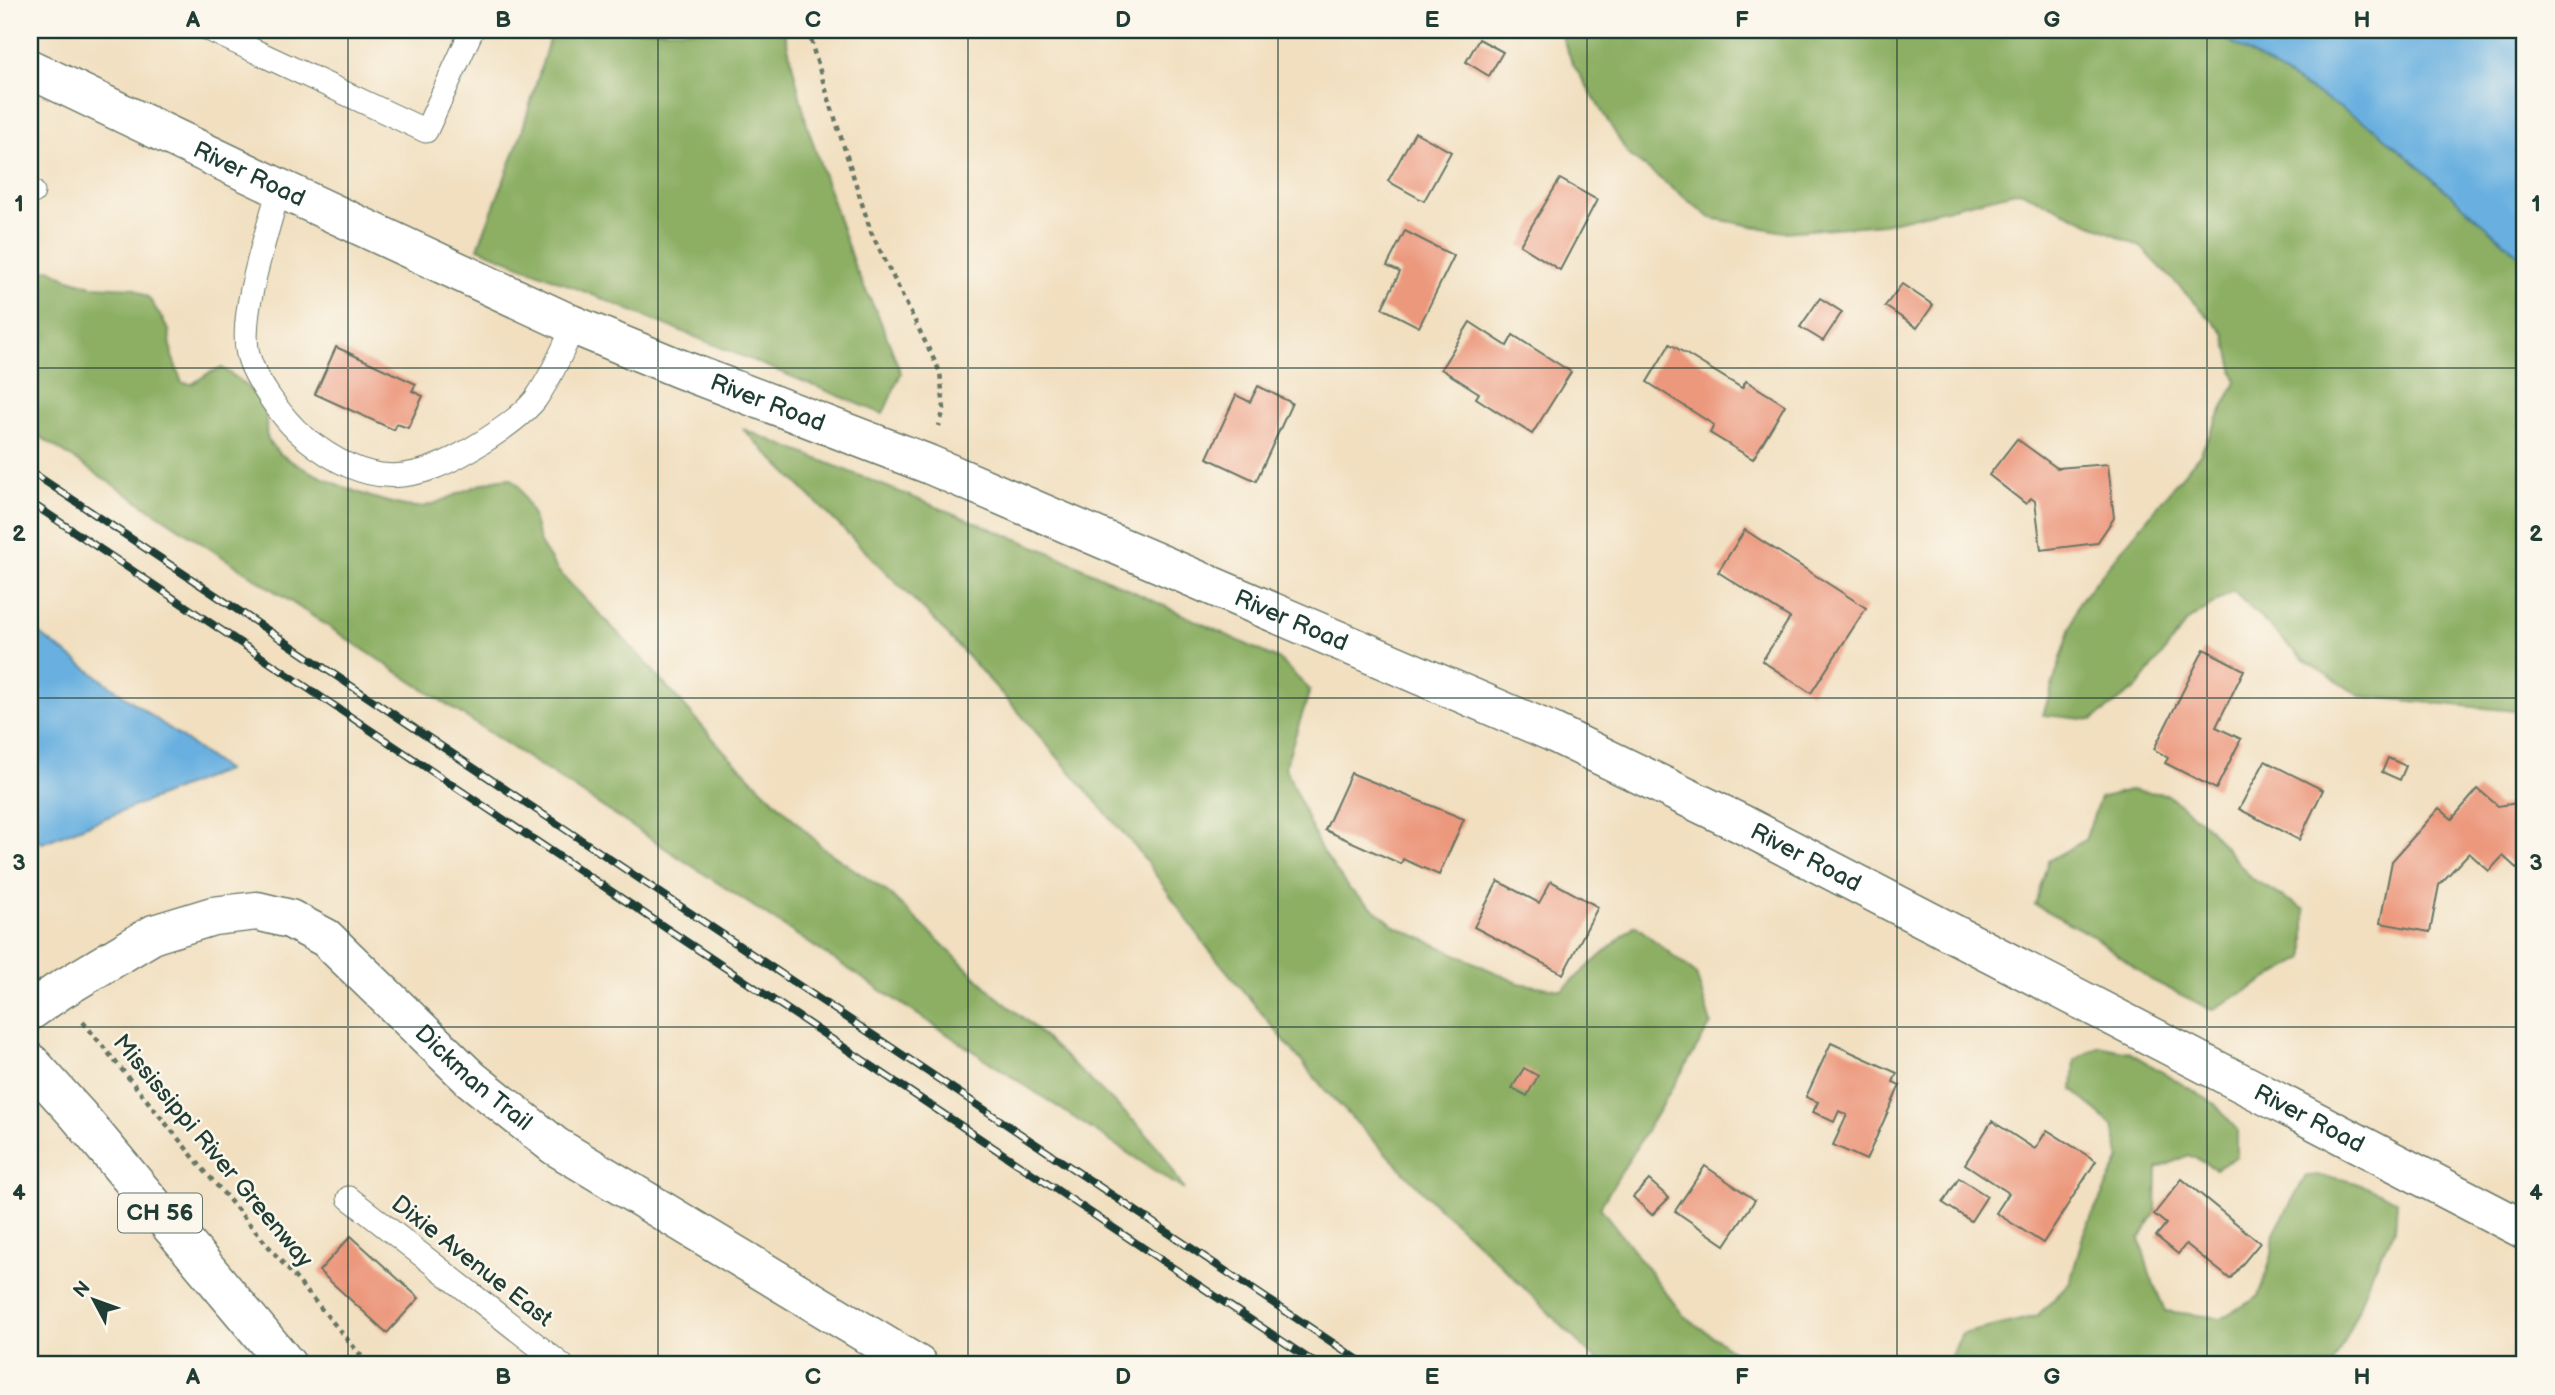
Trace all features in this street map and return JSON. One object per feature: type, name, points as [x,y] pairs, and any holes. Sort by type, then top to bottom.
[{"type":"street","name":"River Road","points":[[30,69],[574,324],[678,368],[928,464],[1552,732],[1740,823],[2525,1230]]},
{"type":"street","name":"Dickman Trail","points":[[44,1001],[154,934],[213,916],[257,911],[290,919],[326,938],[471,1079],[555,1146],[918,1365]]},
{"type":"street","name":"CH 56","points":[[30,1062],[78,1115],[287,1365]]},
{"type":"lane","points":[[210,30],[426,131],[472,30]]},
{"type":"lane","points":[[279,188],[247,316],[247,351],[261,384],[293,428],[317,447],[361,472],[398,478],[430,470],[466,453],[503,429],[534,401],[558,360],[574,324]]},
{"type":"lane","name":"Dixie Avenue East","points":[[349,1198],[562,1365]]},
{"type":"path","points":[[810,30],[813,49],[871,232],[940,372],[944,409],[928,464]]},
{"type":"path","name":"Mississippi River Greenway","points":[[44,1001],[203,1169],[369,1365]]},
{"type":"green space","points":[[552,30],[784,30],[807,125],[855,268],[901,373],[883,414],[478,248],[521,135]]},
{"type":"green space","points":[[1559,30],[2211,30],[2377,130],[2525,260],[2525,712],[2360,696],[2303,659],[2233,591],[2188,621],[2137,688],[2092,720],[2043,715],[2079,602],[2200,454],[2236,382],[2225,334],[2141,247],[2020,191],[1883,224],[1784,232],[1711,218],[1628,154],[1573,64]]},
{"type":"green space","points":[[50,269],[66,278],[92,286],[133,288],[149,298],[169,330],[172,356],[182,383],[192,384],[222,368],[248,387],[258,399],[265,414],[266,434],[274,448],[323,478],[371,497],[412,507],[437,503],[479,485],[511,478],[519,486],[533,516],[540,543],[558,571],[638,654],[725,752],[823,848],[890,894],[996,996],[1028,1022],[1140,1127],[1162,1152],[1184,1190],[30,430],[30,274]]},
{"type":"green space","points":[[743,429],[1049,552],[1280,660],[1310,690],[1285,767],[1319,846],[1348,888],[1395,926],[1518,983],[1562,990],[1635,925],[1696,974],[1711,1024],[1600,1207],[1684,1316],[1753,1365],[1604,1365],[1590,1354],[1499,1263],[1435,1204],[1326,1091],[1206,946],[1138,850],[1016,709],[934,620]]},
{"type":"green space","points":[[2129,790],[2166,794],[2207,826],[2251,878],[2305,910],[2305,958],[2212,1010],[2151,980],[2093,936],[2035,905],[2048,861],[2085,840],[2100,798]]},
{"type":"green space","points":[[2099,1046],[2129,1052],[2215,1104],[2237,1130],[2237,1156],[2216,1169],[2189,1155],[2157,1169],[2156,1211],[2140,1239],[2150,1275],[2165,1311],[2221,1318],[2258,1297],[2272,1256],[2274,1233],[2306,1176],[2331,1177],[2353,1182],[2397,1201],[2395,1230],[2372,1271],[2333,1365],[1946,1365],[1962,1334],[2037,1316],[2070,1283],[2084,1232],[2120,1159],[2113,1126],[2073,1090],[2075,1060]]},
{"type":"water","points":[[2211,30],[2525,30],[2525,260],[2377,130]]},
{"type":"water","points":[[30,627],[226,770],[42,843],[30,831]]},
{"type":"building","points":[[1479,39],[1503,52],[1489,76],[1466,62]]},
{"type":"building","points":[[1415,132],[1451,152],[1424,201],[1388,181]]},
{"type":"building","points":[[1560,179],[1597,200],[1560,270],[1520,245]]},
{"type":"building","points":[[1405,231],[1454,256],[1419,327],[1382,308],[1400,272],[1387,266]]},
{"type":"building","points":[[1902,284],[1933,305],[1917,328],[1885,306]]},
{"type":"building","points":[[1820,298],[1842,312],[1823,341],[1800,327]]},
{"type":"building","points":[[1470,322],[1507,346],[1513,335],[1571,372],[1532,434],[1476,398],[1479,393],[1441,369]]},
{"type":"building","points":[[1670,344],[1742,388],[1746,381],[1785,405],[1753,459],[1710,433],[1714,425],[1647,382]]},
{"type":"building","points":[[336,347],[416,384],[412,391],[423,396],[408,428],[397,424],[394,430],[315,394]]},
{"type":"building","points":[[1258,386],[1292,403],[1256,481],[1207,458],[1236,395],[1250,402]]},
{"type":"building","points":[[2017,439],[2057,468],[2108,464],[2114,518],[2097,543],[2041,550],[2035,501],[2031,498],[2026,504],[1989,475]]},
{"type":"building","points":[[1745,530],[1866,608],[1811,693],[1762,661],[1790,618],[1718,572]]},
{"type":"building","points":[[2204,649],[2244,670],[2216,727],[2241,739],[2216,789],[2165,763],[2168,758],[2154,749]]},
{"type":"building","points":[[2388,758],[2406,766],[2400,780],[2382,772]]},
{"type":"building","points":[[2265,761],[2323,790],[2299,840],[2239,809]]},
{"type":"building","points":[[1351,773],[1464,819],[1439,875],[1403,859],[1401,864],[1325,830]]},
{"type":"building","points":[[2478,789],[2498,806],[2525,802],[2525,876],[2503,856],[2489,871],[2469,853],[2439,885],[2430,932],[2380,923],[2392,861],[2439,808],[2452,819]]},
{"type":"building","points":[[1498,881],[1539,903],[1551,881],[1598,907],[1563,974],[1474,927]]},
{"type":"building","points":[[1831,1043],[1897,1073],[1893,1082],[1900,1085],[1866,1160],[1833,1145],[1847,1115],[1839,1111],[1834,1122],[1813,1112],[1818,1102],[1806,1097]]},
{"type":"building","points":[[1524,1068],[1538,1076],[1527,1096],[1512,1088]]},
{"type":"building","points":[[1992,1121],[2035,1149],[2047,1130],[2096,1161],[2043,1243],[1996,1213],[2009,1193],[1965,1164]]},
{"type":"building","points":[[1705,1166],[1755,1200],[1725,1245],[1675,1211]]},
{"type":"building","points":[[1959,1178],[1987,1196],[1971,1221],[1943,1203]]},
{"type":"building","points":[[2182,1179],[2260,1243],[2230,1279],[2186,1244],[2178,1254],[2156,1236],[2166,1224],[2154,1214]]},
{"type":"building","points":[[1649,1180],[1669,1198],[1652,1215],[1633,1197]]},
{"type":"building","points":[[351,1236],[419,1298],[387,1333],[319,1271]]},
{"type":"railway","points":[[30,471],[1366,1365]]},
{"type":"railway","points":[[30,502],[1318,1365]]}]
